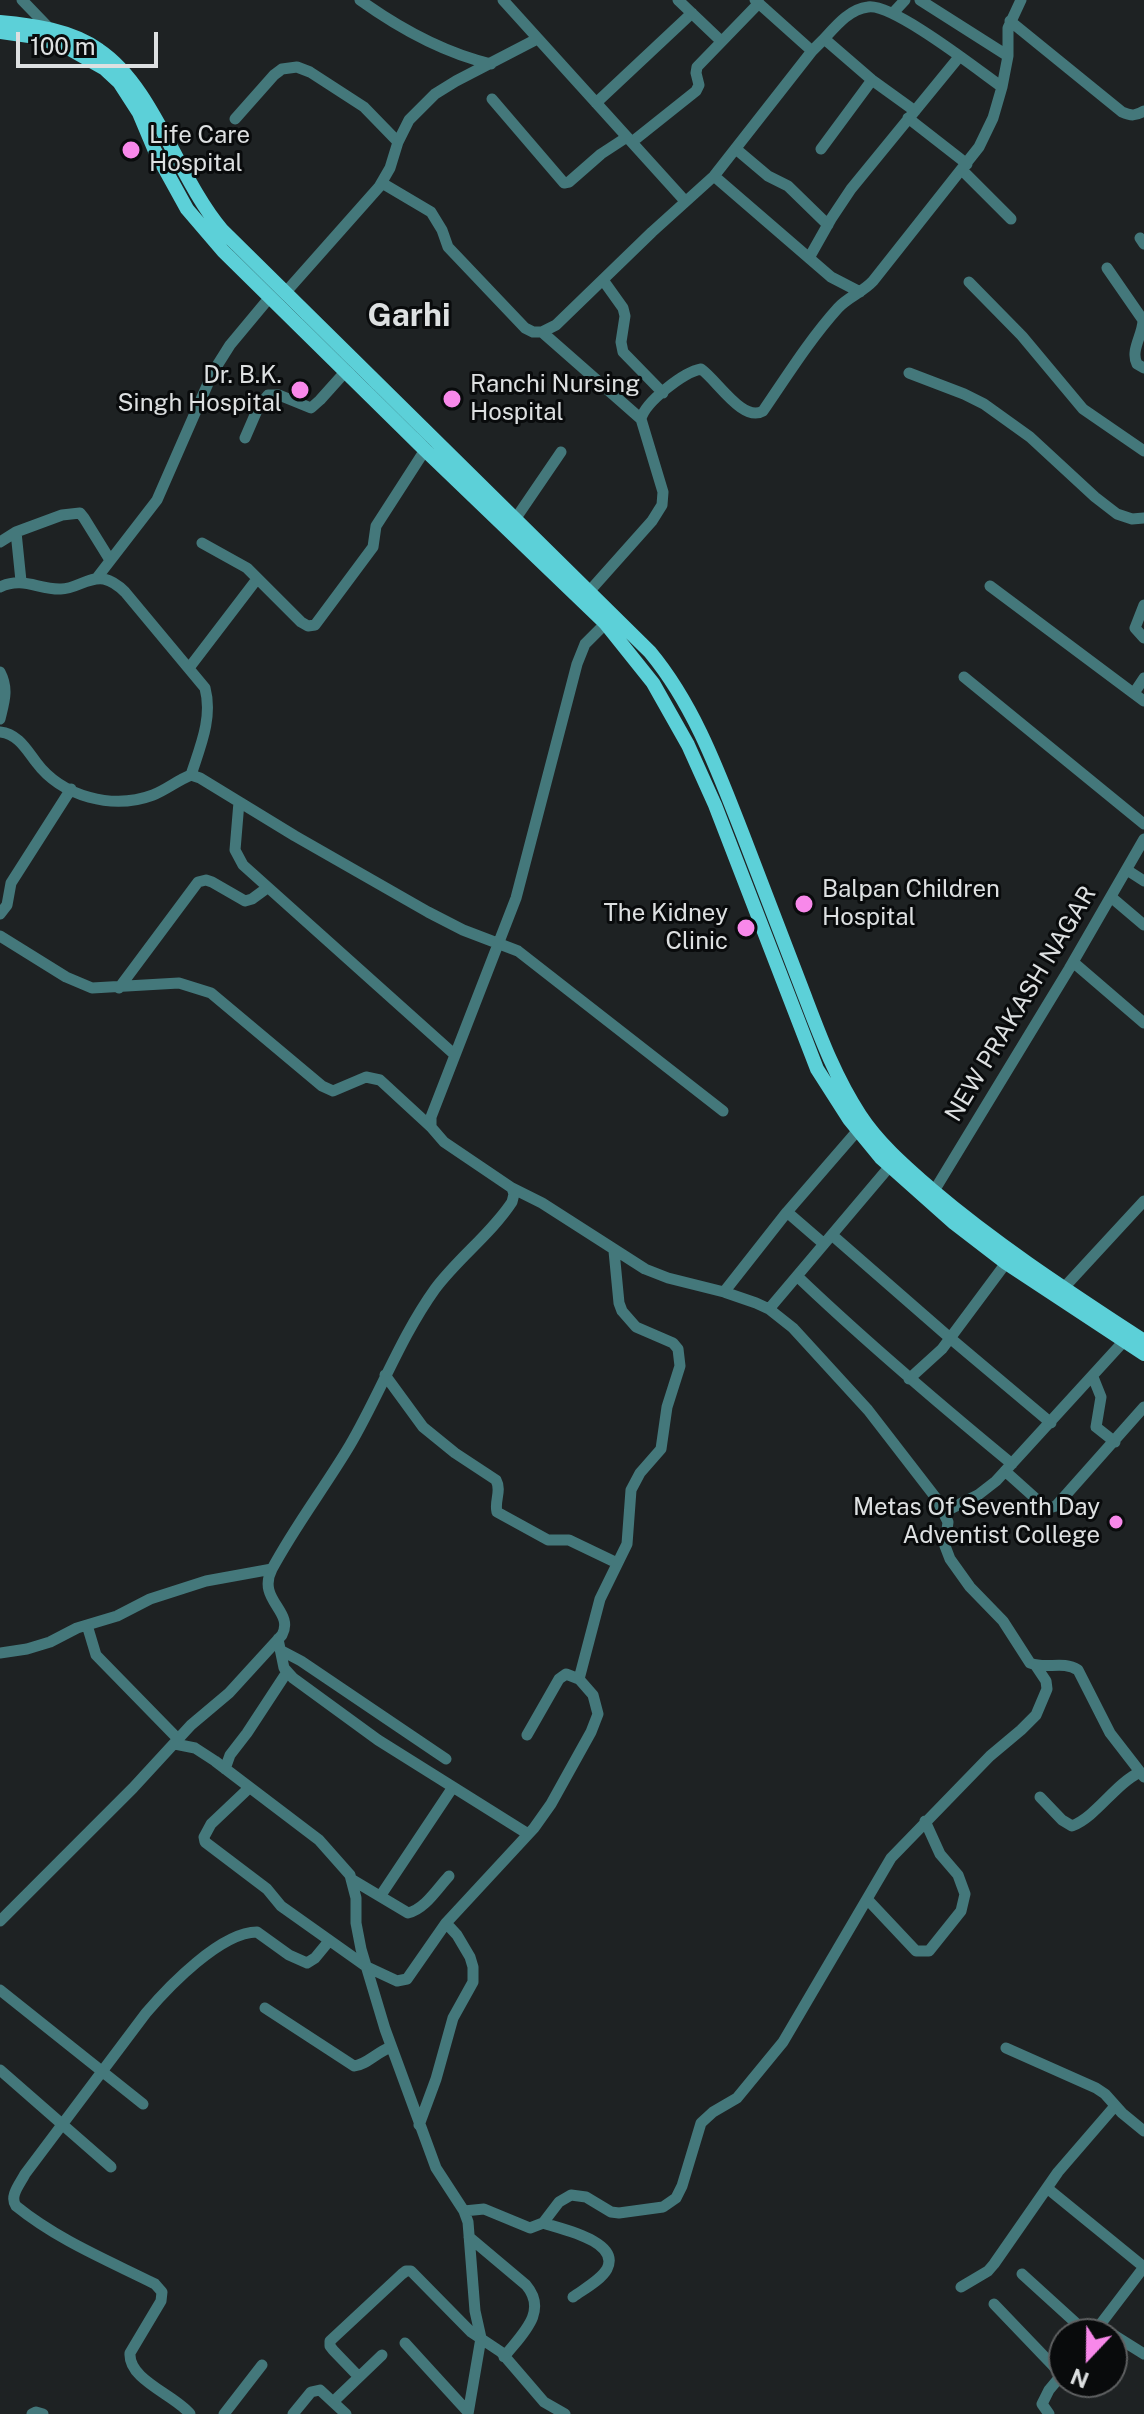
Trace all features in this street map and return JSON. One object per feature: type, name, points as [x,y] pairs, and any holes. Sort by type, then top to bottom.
[{"type":"main road","points":[[1,30],[51,30],[86,42],[99,49],[127,75],[205,209],[222,230],[516,518],[586,596]]},
{"type":"main road","points":[[1,30],[66,47],[105,69],[119,82],[139,113],[155,151],[187,209],[223,251],[425,450],[662,666],[701,735],[723,785],[839,1080],[872,1132],[934,1191],[981,1230],[1144,1354]]},
{"type":"main road","points":[[610,619],[653,683],[688,745],[715,805],[817,1069],[836,1102],[890,1166],[954,1223],[1006,1263],[1144,1341]]},
{"type":"street","points":[[22,0],[51,30]]},
{"type":"street","points":[[360,0],[385,17],[459,55],[491,64]]},
{"type":"street","points":[[503,0],[685,201]]},
{"type":"street","points":[[678,0],[721,41]]},
{"type":"street","points":[[893,13],[905,0]]},
{"type":"street","points":[[920,0],[1008,56]]},
{"type":"street","points":[[641,419],[646,406],[686,374],[701,369],[740,408],[757,415],[763,411],[826,321],[841,304],[873,281],[964,167],[986,133],[1002,87],[1010,21],[1021,0]]},
{"type":"street","points":[[492,99],[564,183],[601,154],[629,140],[696,91],[699,85],[697,67],[757,2],[812,51]]},
{"type":"street","points":[[382,183],[431,212],[454,254],[525,328],[542,332],[556,325],[714,176],[812,51],[852,12],[863,7],[880,7],[893,13],[1002,87]]},
{"type":"street","points":[[596,103],[692,13]]},
{"type":"street","points":[[1010,21],[1122,112],[1130,116],[1144,111]]},
{"type":"street","points":[[285,293],[382,183],[409,120],[435,94],[537,39]]},
{"type":"street","points":[[823,40],[912,114],[1011,219]]},
{"type":"street","points":[[809,258],[851,189],[959,57]]},
{"type":"street","points":[[235,119],[274,75],[282,69],[297,67],[364,107],[398,142]]},
{"type":"street","points":[[821,149],[872,80]]},
{"type":"street","points":[[736,149],[762,171],[788,186],[828,225]]},
{"type":"street","points":[[714,176],[831,277],[860,292]]},
{"type":"street","points":[[1107,268],[1143,320],[1134,355],[1137,364],[1144,368]]},
{"type":"street","points":[[603,280],[623,308],[623,352],[663,393]]},
{"type":"street","points":[[969,282],[1022,336],[1083,409],[1144,451]]},
{"type":"street","points":[[96,579],[157,500],[218,364],[270,297]]},
{"type":"street","points":[[542,332],[641,419],[663,492],[662,505],[652,521],[586,596]]},
{"type":"street","points":[[245,438],[258,408],[268,395],[279,395],[311,408],[346,371]]},
{"type":"street","points":[[909,373],[984,404],[1030,437],[1117,514],[1132,519],[1144,518]]},
{"type":"street","points":[[202,543],[238,562],[301,622],[308,626],[315,625],[373,547],[376,526],[425,450]]},
{"type":"street","points":[[516,518],[561,452]]},
{"type":"street","points":[[0,542],[16,532],[62,515],[80,513],[110,560]]},
{"type":"street","points":[[16,532],[21,581]]},
{"type":"street","points":[[0,587],[21,581],[62,589],[96,579],[108,580],[125,592],[205,688],[208,710],[191,775],[152,796],[116,802],[102,801],[51,778],[14,736],[0,732]]},
{"type":"street","points":[[189,668],[257,579]]},
{"type":"street","points":[[990,586],[1139,697],[1144,678]]},
{"type":"street","points":[[1144,605],[1135,628],[1144,638]]},
{"type":"street","points":[[431,1127],[433,1109],[519,887],[577,664],[585,644],[610,619]]},
{"type":"street","points":[[0,672],[6,684],[0,719]]},
{"type":"street","points":[[964,677],[1144,824]]},
{"type":"street","points":[[191,775],[404,899],[463,930],[518,951],[723,1111]]},
{"type":"street","points":[[0,914],[7,905],[11,883],[71,789]]},
{"type":"street","points":[[239,802],[235,850],[243,865],[455,1055]]},
{"type":"street","name":"NEW PRAKASH NAGAR","points":[[934,1191],[1144,839]]},
{"type":"street","points":[[1127,870],[1144,881]]},
{"type":"street","points":[[119,988],[198,882],[212,882],[245,901],[267,888]]},
{"type":"street","points":[[1111,897],[1144,925]]},
{"type":"street","points":[[0,936],[78,984],[92,988],[179,983],[211,993],[322,1086],[333,1091],[366,1077],[380,1080],[444,1142],[614,1251],[657,1275],[724,1292],[769,1309],[793,1328],[868,1410],[944,1512],[948,1522],[945,1546],[954,1566],[970,1587],[1003,1621],[1030,1663],[1036,1666],[1065,1665],[1078,1670],[1110,1733],[1142,1775],[1124,1781],[1072,1826],[1040,1797]]},
{"type":"street","points":[[1073,962],[1144,1023]]},
{"type":"street","points":[[724,1292],[787,1212],[858,1130]]},
{"type":"street","points":[[769,1309],[890,1166]]},
{"type":"street","points":[[0,1921],[202,1715],[280,1645],[286,1628],[281,1613],[269,1596],[268,1578],[272,1569],[350,1445],[417,1317],[437,1287],[508,1208],[514,1194],[512,1188]]},
{"type":"street","points":[[1060,1292],[1144,1201]]},
{"type":"street","points":[[787,1212],[828,1239],[1051,1423]]},
{"type":"street","points":[[579,1679],[600,1599],[629,1535],[631,1490],[640,1473],[661,1449],[667,1407],[680,1357],[673,1343],[636,1327],[622,1311],[614,1251]]},
{"type":"street","points":[[909,1379],[950,1338],[1006,1263]]},
{"type":"street","points":[[797,1276],[1049,1508],[1056,1506],[1144,1407]]},
{"type":"street","points":[[944,1512],[987,1489],[1124,1341]]},
{"type":"street","points":[[385,1375],[423,1427],[496,1480],[499,1498],[495,1508],[497,1512],[548,1540],[569,1540],[617,1563]]},
{"type":"street","points":[[1093,1377],[1101,1397],[1096,1427],[1115,1442]]},
{"type":"street","points":[[0,1653],[41,1645],[117,1616],[150,1599],[206,1581],[272,1569]]},
{"type":"street","points":[[87,1625],[96,1655],[177,1742],[195,1748],[319,1840],[346,1869],[351,1879],[356,1898],[358,1933],[391,2047],[441,2177],[464,2211],[481,2338],[468,2413]]},
{"type":"street","points":[[280,1645],[287,1672],[368,1733],[528,1834]]},
{"type":"street","points":[[280,1645],[446,1759]]},
{"type":"street","points":[[464,2211],[484,2209],[530,2228],[543,2223],[559,2202],[571,2195],[586,2197],[611,2212],[619,2213],[663,2207],[676,2198],[701,2123],[737,2098],[774,2054],[891,1858],[990,1756],[1036,1715],[1047,1689],[1046,1681],[1036,1666]]},
{"type":"street","points":[[225,1769],[230,1755],[287,1672]]},
{"type":"street","points":[[249,1788],[211,1824],[204,1837],[205,1842],[267,1889],[281,1906],[329,1941],[367,1967],[403,1981],[446,1923],[528,1834],[551,1804],[595,1722],[598,1714],[593,1695],[579,1679],[566,1674],[559,1679],[527,1735]]},
{"type":"street","points":[[381,1895],[453,1787]]},
{"type":"street","points":[[867,1899],[916,1951],[922,1953],[929,1951],[961,1911],[965,1894],[962,1884],[940,1854],[925,1821]]},
{"type":"street","points":[[351,1879],[381,1895],[398,1909],[412,1913],[449,1876]]},
{"type":"street","points":[[419,2125],[453,2018],[473,1982],[470,1957],[446,1923]]},
{"type":"street","points":[[190,2414],[185,2407],[140,2376],[129,2360],[130,2353],[161,2301],[162,2292],[155,2284],[45,2228],[13,2202],[13,2197],[25,2174],[163,1994],[196,1964],[244,1933],[257,1932],[289,1955],[307,1963],[329,1941]]},
{"type":"street","points":[[0,1990],[143,2104]]},
{"type":"street","points":[[265,2008],[354,2066],[364,2065],[375,2054],[391,2047]]},
{"type":"street","points":[[1006,2048],[1084,2081],[1105,2094],[1144,2131]]},
{"type":"street","points":[[0,2070],[111,2167]]},
{"type":"street","points":[[961,2287],[994,2264],[1047,2188],[1115,2106]]},
{"type":"street","points":[[1047,2188],[1144,2267],[1104,2318]]},
{"type":"street","points":[[543,2223],[597,2243],[606,2250],[609,2265],[604,2273],[573,2297]]},
{"type":"street","points":[[469,2237],[526,2285],[536,2302],[532,2322],[504,2357]]},
{"type":"street","points":[[359,2377],[333,2350],[330,2341],[406,2271],[416,2274],[459,2320],[504,2357],[544,2402],[565,2414]]},
{"type":"street","points":[[1022,2274],[1076,2318]]},
{"type":"street","points":[[994,2304],[1048,2359]]},
{"type":"street","points":[[405,2343],[468,2413]]},
{"type":"street","points":[[334,2401],[382,2355]]},
{"type":"street","points":[[224,2414],[262,2365]]},
{"type":"street","points":[[293,2414],[315,2390],[320,2390],[346,2414]]},
{"type":"street","points":[[1048,2393],[1042,2404],[1049,2414]]},
{"type":"street","points":[[32,2414],[43,2414]]},
{"type":"place","name":"Life Care Hospital","points":[[131,150]]},
{"type":"place","name":"Dr. B.K. Singh Hospital","points":[[300,390]]},
{"type":"place","name":"Ranchi Nursing Hospital","points":[[452,399]]},
{"type":"place","name":"Balpan Children Hospital","points":[[804,904]]},
{"type":"place","name":"The Kidney Clinic","points":[[746,928]]},
{"type":"place","name":"Metas Of Seventh Day Adventist College","points":[[1116,1522]]},
{"type":"district","name":"Garhi","points":[[409,316]]}]
